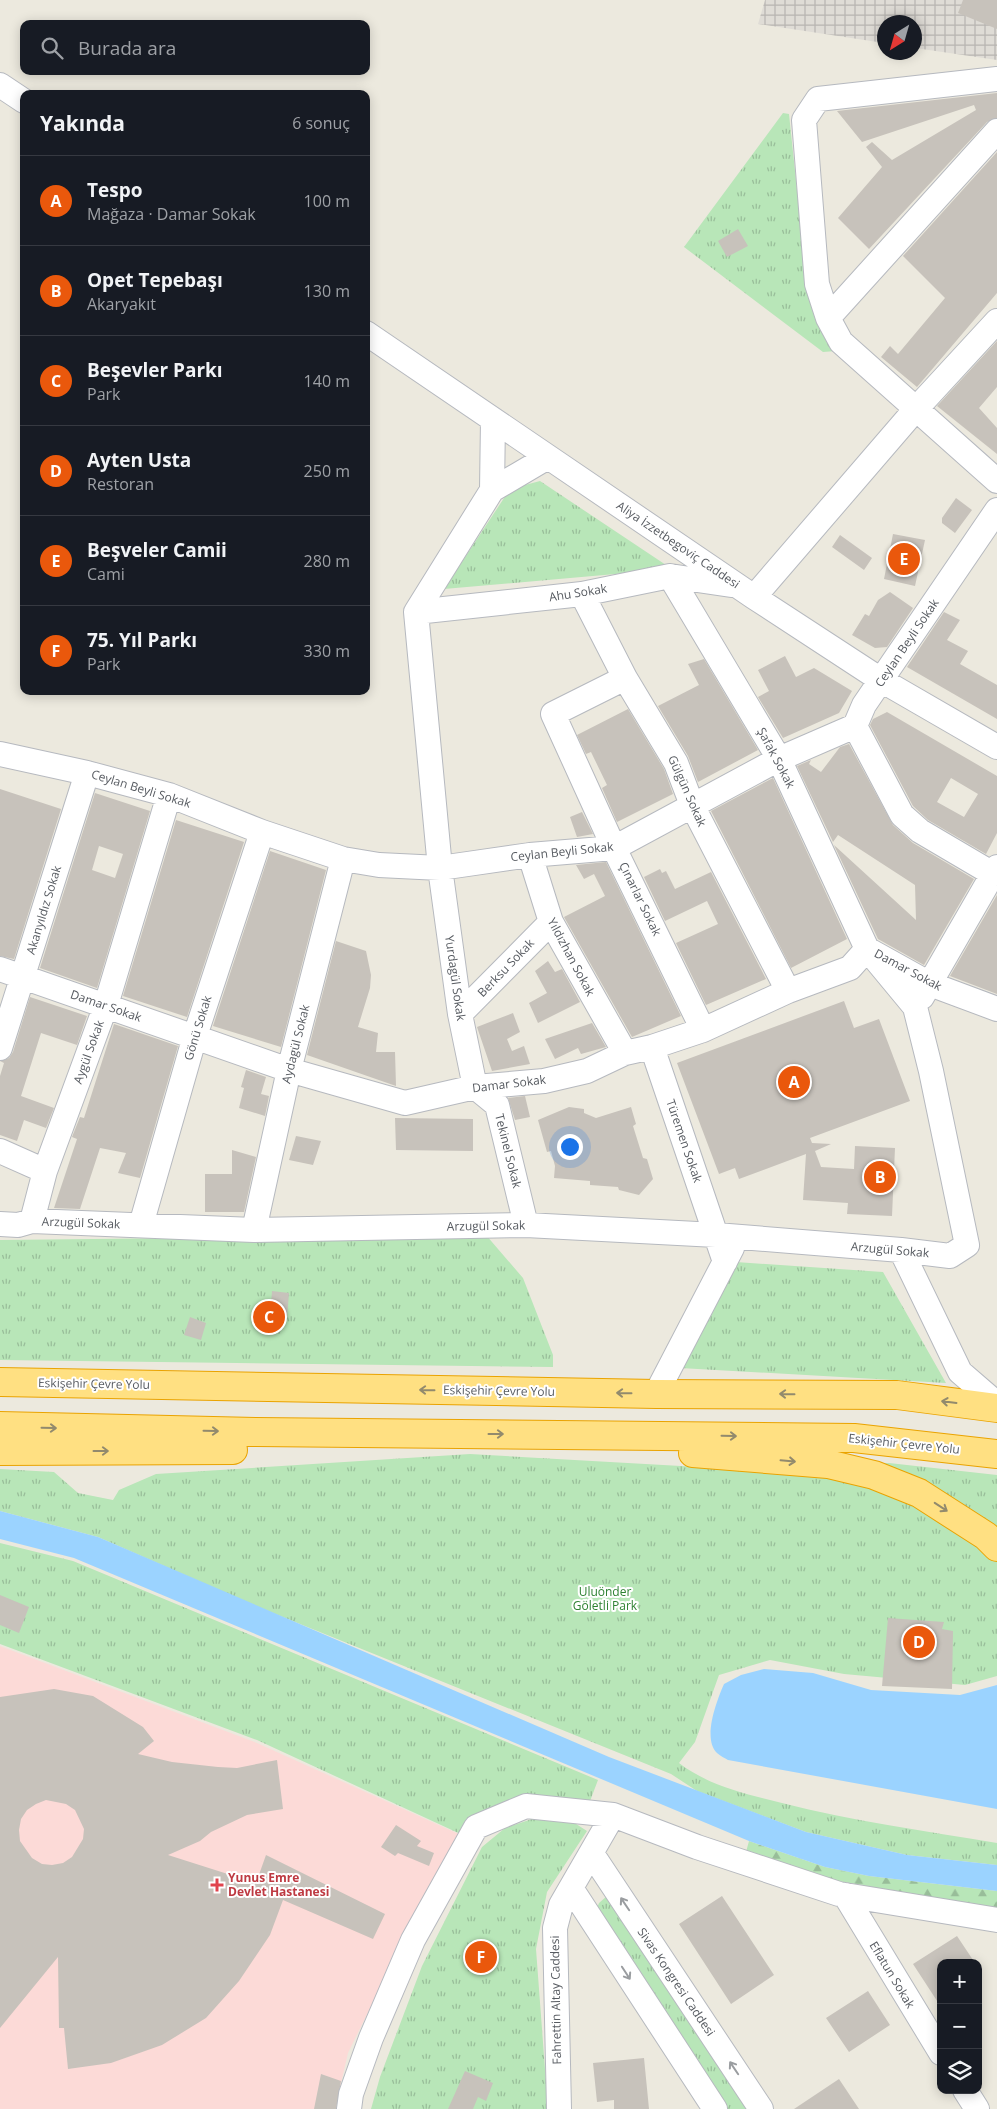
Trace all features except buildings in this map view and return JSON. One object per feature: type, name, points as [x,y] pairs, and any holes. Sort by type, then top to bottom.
[{"type":"highway","name":"Eskişehir Çevre Yolu","points":[[0,1382],[656,1394],[897,1395],[997,1408]]},
{"type":"highway","name":"Eskişehir Çevre Yolu","points":[[0,1426],[256,1432],[854,1438],[997,1454]]},
{"type":"highway","points":[[0,1451],[398,1448],[458,1434]]},
{"type":"highway","points":[[584,1434],[658,1450],[828,1464],[874,1475],[919,1493],[986,1536],[997,1547]]},
{"type":"street","points":[[997,79],[818,99],[804,120],[817,284],[828,318],[841,342],[915,410],[997,481]]},
{"type":"street","points":[[0,85],[20,98]]},
{"type":"street","points":[[828,318],[997,132]]},
{"type":"street","points":[[746,591],[997,321]]},
{"type":"street","name":"Aliya İzzetbegoviç Caddesi","points":[[370,336],[746,591],[882,680],[997,747]]},
{"type":"street","points":[[492,490],[493,420]]},
{"type":"street","points":[[416,612],[492,490],[548,457]]},
{"type":"street","name":"Ceylan Beyli Sokak","points":[[2,759],[87,773],[170,796],[262,832],[343,859],[379,865],[440,868],[530,855],[614,848],[779,759],[855,726],[864,705],[997,510]]},
{"type":"street","name":"Ahu Sokak","points":[[416,612],[582,594],[670,576],[746,591]]},
{"type":"street","name":"Şafak Sokak","points":[[670,576],[779,759],[867,948],[915,1008]]},
{"type":"street","name":"Gülgün Sokak","points":[[582,594],[625,678],[676,763],[692,805],[788,991]]},
{"type":"street","name":"Yurdagül Sokak","points":[[416,612],[440,868],[460,1014],[475,1087]]},
{"type":"street","name":"Çınarlar Sokak","points":[[625,678],[553,714],[614,848],[704,1030]]},
{"type":"street","points":[[855,726],[902,815],[920,831],[995,870],[915,1008]]},
{"type":"street","name":"Akanyıldız Sokak","points":[[0,1048],[87,773]]},
{"type":"street","name":"Aygül Sokak","points":[[32,1221],[45,1171],[106,1006],[170,796]]},
{"type":"street","name":"Gönü Sokak","points":[[141,1224],[195,1036],[262,832]]},
{"type":"street","name":"Yıldızhan Sokak","points":[[530,855],[551,922],[625,1053]]},
{"type":"street","name":"Aydagül Sokak","points":[[254,1230],[289,1070],[343,859]]},
{"type":"street","name":"Berksu Sokak","points":[[460,1014],[551,922]]},
{"type":"street","name":"Damar Sokak","points":[[0,969],[289,1070],[405,1103],[475,1087],[544,1081],[587,1071],[625,1053],[652,1047],[704,1030],[788,991],[850,968],[867,948],[930,984],[997,1009]]},
{"type":"street","name":"Arzugül Sokak","points":[[0,1224],[18,1225],[32,1221],[254,1230],[526,1225],[727,1236],[901,1250],[950,1256],[967,1245],[931,1070],[915,1008]]},
{"type":"street","name":"Türemen Sokak","points":[[652,1047],[727,1236]]},
{"type":"street","name":"Tekinel Sokak","points":[[475,1087],[497,1105],[526,1225]]},
{"type":"street","points":[[0,1151],[45,1171]]},
{"type":"street","points":[[656,1394],[725,1262],[727,1236]]},
{"type":"street","points":[[901,1250],[960,1372],[997,1404]]},
{"type":"street","points":[[349,2109],[351,2094],[371,2038],[413,1940],[476,1827],[526,1806],[613,1815],[697,1847],[845,1895],[997,1920]]},
{"type":"street","name":"Fahrettin Altay Caddesi","points":[[558,2109],[555,1928],[561,1905],[613,1815]]},
{"type":"street","name":"Sivas Kongresi Caddesi","points":[[592,1854],[761,2109]]},
{"type":"street","points":[[571,1888],[715,2109]]},
{"type":"street","name":"Eflatun Sokak","points":[[845,1895],[939,2049]]},
{"type":"street","points":[[968,2094],[977,2109]]},
{"type":"shaded area","points":[[765,0],[997,0],[997,60],[922,49],[922,15],[877,15],[877,42],[758,24]]},
{"type":"shaded area","name":"Yunus Emre Devlet Hastanesi","points":[[0,1646],[257,1743],[461,1835],[406,1935],[348,2053],[335,2109],[0,2109]]},
{"type":"green space","points":[[783,113],[789,114],[807,285],[836,351],[823,352],[684,247]]},
{"type":"green space","points":[[540,481],[672,569],[444,589],[510,489]]},
{"type":"green space","points":[[486,1235],[523,1278],[553,1355],[553,1367],[0,1360],[0,1240]]},
{"type":"green space","points":[[736,1262],[883,1272],[946,1383],[680,1368]]},
{"type":"green space","name":"Uluönder Göletli Park","points":[[470,1454],[752,1470],[843,1479],[904,1500],[948,1523],[997,1561],[997,1676],[965,1685],[844,1674],[770,1660],[719,1675],[695,1742],[679,1763],[715,1783],[768,1800],[862,1820],[997,1843],[997,1865],[907,1855],[806,1832],[697,1791],[671,1774],[258,1607],[98,1537],[0,1511],[0,1469],[54,1472],[78,1493],[113,1500],[119,1490],[156,1474]]},
{"type":"green space","points":[[868,1463],[889,1463],[997,1475],[997,1532]]},
{"type":"green space","points":[[0,1543],[73,1561],[598,1780],[587,1809],[527,1802],[467,1837],[257,1740],[0,1644]]},
{"type":"green space","points":[[535,1818],[573,1822],[587,1831],[547,1892],[536,1949],[548,2109],[371,2109],[380,2077],[422,1966],[482,1847],[505,1828]]},
{"type":"green space","points":[[749,1841],[825,1867],[869,1876],[997,1891],[997,1909],[827,1879],[746,1852]]},
{"type":"green space","points":[[607,1896],[756,2109],[717,2109],[593,1918],[599,1903]]},
{"type":"water","points":[[0,1511],[98,1537],[609,1757],[806,1832],[907,1855],[997,1865],[997,1891],[869,1876],[825,1867],[749,1841],[74,1558],[0,1539]]},
{"type":"water","points":[[764,1669],[813,1673],[871,1690],[960,1695],[997,1685],[997,1809],[728,1760],[721,1756],[713,1747],[711,1729],[712,1719],[724,1684],[741,1675]]},
{"type":"place","name":"Beşveler Camii","points":[[904,559]]},
{"type":"place","name":"Tespo","points":[[794,1082]]},
{"type":"place","name":"Opet Tepebaşı","points":[[880,1177]]},
{"type":"place","name":"Beşevler Parkı","points":[[269,1317]]},
{"type":"place","name":"Ayten Usta","points":[[919,1642]]},
{"type":"place","name":"Yunus Emre Devlet Hastanesi","points":[[217,1885]]},
{"type":"place","name":"75. Yıl Parkı","points":[[481,1957]]}]
